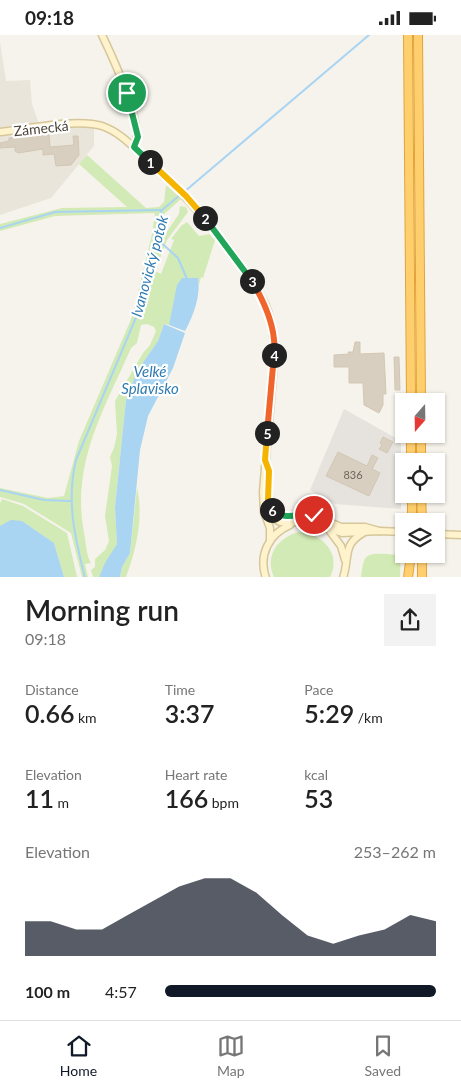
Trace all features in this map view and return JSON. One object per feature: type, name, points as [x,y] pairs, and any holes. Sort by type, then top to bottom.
[{"type":"highway","points":[[408,35],[411,393]]},
{"type":"highway","points":[[418,35],[421,393]]},
{"type":"highway","points":[[410,577],[411,563]]},
{"type":"highway","points":[[422,563],[422,577]]},
{"type":"street","points":[[102,35],[120,72],[131,105],[138,137],[134,147]]},
{"type":"street","name":"Zámecká","points":[[0,132],[82,123],[108,128],[134,147],[180,190],[209,223],[253,283],[269,315],[273,330],[275,351],[265,460]]},
{"type":"street","points":[[265,460],[264,512],[270,526],[270,541],[264,559],[266,577]]},
{"type":"street","points":[[265,460],[269,471],[269,503],[278,515],[284,517],[300,514],[314,515],[341,527],[365,527],[379,531]]},
{"type":"street","points":[[264,504],[268,514],[274,519],[285,523],[307,522],[342,533],[395,532]]},
{"type":"street","points":[[270,541],[284,527],[296,523]]},
{"type":"street","points":[[326,527],[341,546],[346,565]]},
{"type":"street","points":[[343,577],[350,542],[365,532]]},
{"type":"street","points":[[445,534],[461,535]]},
{"type":"shaded area","points":[[0,42],[6,81],[30,80],[32,104],[39,124],[79,120],[94,121],[94,146],[51,198],[0,215]]},
{"type":"shaded area","points":[[344,409],[395,438],[395,443],[401,443],[401,453],[395,453],[395,503],[401,503],[401,509],[335,504],[310,490]]},
{"type":"green space","points":[[87,155],[146,208],[159,207],[164,202],[166,185],[181,199],[163,215],[162,239],[179,214],[180,206],[186,207],[188,212],[167,240],[155,271],[161,274],[174,240],[171,239],[181,226],[187,222],[199,236],[209,234],[215,240],[199,285],[198,278],[182,278],[169,325],[164,324],[158,341],[137,371],[126,400],[115,507],[117,544],[99,577],[93,577],[91,570],[95,567],[95,559],[105,550],[109,541],[105,516],[112,466],[110,457],[117,434],[115,401],[143,353],[150,345],[156,331],[154,327],[147,324],[141,325],[137,343],[131,348],[92,437],[82,483],[81,507],[86,548],[91,563],[85,564],[88,577],[82,577],[71,533],[24,504],[0,497],[0,488],[48,498],[64,496],[79,441],[132,317],[152,234],[155,213],[55,216],[0,231],[0,224],[62,208],[127,207],[79,164]]},
{"type":"green space","points":[[137,488],[140,510],[138,533],[126,577],[120,577],[122,567],[130,553]]},
{"type":"green space","points":[[2,499],[23,506],[67,533],[77,577],[64,577],[54,543],[22,521],[0,526],[0,503]]},
{"type":"green space","points":[[299,532],[315,536],[328,546],[333,560],[333,569],[330,577],[274,577],[271,562],[275,549],[285,538]]},
{"type":"green space","points":[[374,554],[394,554],[395,563],[401,563],[400,577],[361,577],[366,557]]},
{"type":"water","points":[[182,278],[198,278],[199,285],[196,306],[185,331],[169,325],[177,285]]},
{"type":"water","name":"Velké Splavisko","points":[[164,324],[185,333],[173,368],[148,416],[140,450],[130,553],[122,567],[120,577],[99,577],[117,544],[115,507],[126,400],[137,371],[158,341]]},
{"type":"water","points":[[11,520],[22,521],[54,543],[64,577],[0,577],[0,526]]},
{"type":"building","points":[[49,134],[50,147],[74,145],[73,136],[78,136],[79,155],[71,165],[56,166],[54,154],[43,155],[43,149],[18,153],[15,151],[15,147],[0,148],[0,143],[9,141],[9,138]]},
{"type":"building","points":[[355,342],[360,342],[360,354],[384,353],[386,394],[383,394],[383,405],[379,413],[364,405],[363,383],[349,383],[349,367],[334,367],[334,355],[353,352]]},
{"type":"building","points":[[394,357],[399,357],[400,390],[395,390]]},
{"type":"building","points":[[383,437],[393,442],[387,453],[379,449],[382,445],[380,443]]},
{"type":"building","points":[[338,452],[367,466],[372,455],[378,458],[372,469],[380,473],[369,496],[326,476]]},
{"type":"waterway","name":"Ivanovický potok","points":[[184,192],[369,35]]},
{"type":"waterway","name":"Ivanovický potok","points":[[85,577],[73,519],[72,490],[76,460],[137,315],[159,217],[162,210],[180,195]]},
{"type":"waterway","points":[[0,228],[55,212],[162,210]]},
{"type":"waterway","points":[[156,238],[178,258],[187,279]]},
{"type":"waterway","points":[[0,490],[44,500],[70,501]]},
{"type":"route","points":[[127,93],[138,137],[134,147],[186,196],[209,223],[253,283],[266,308],[273,330],[275,351],[265,460],[269,471],[270,506],[276,513],[282,516],[314,515]]}]
